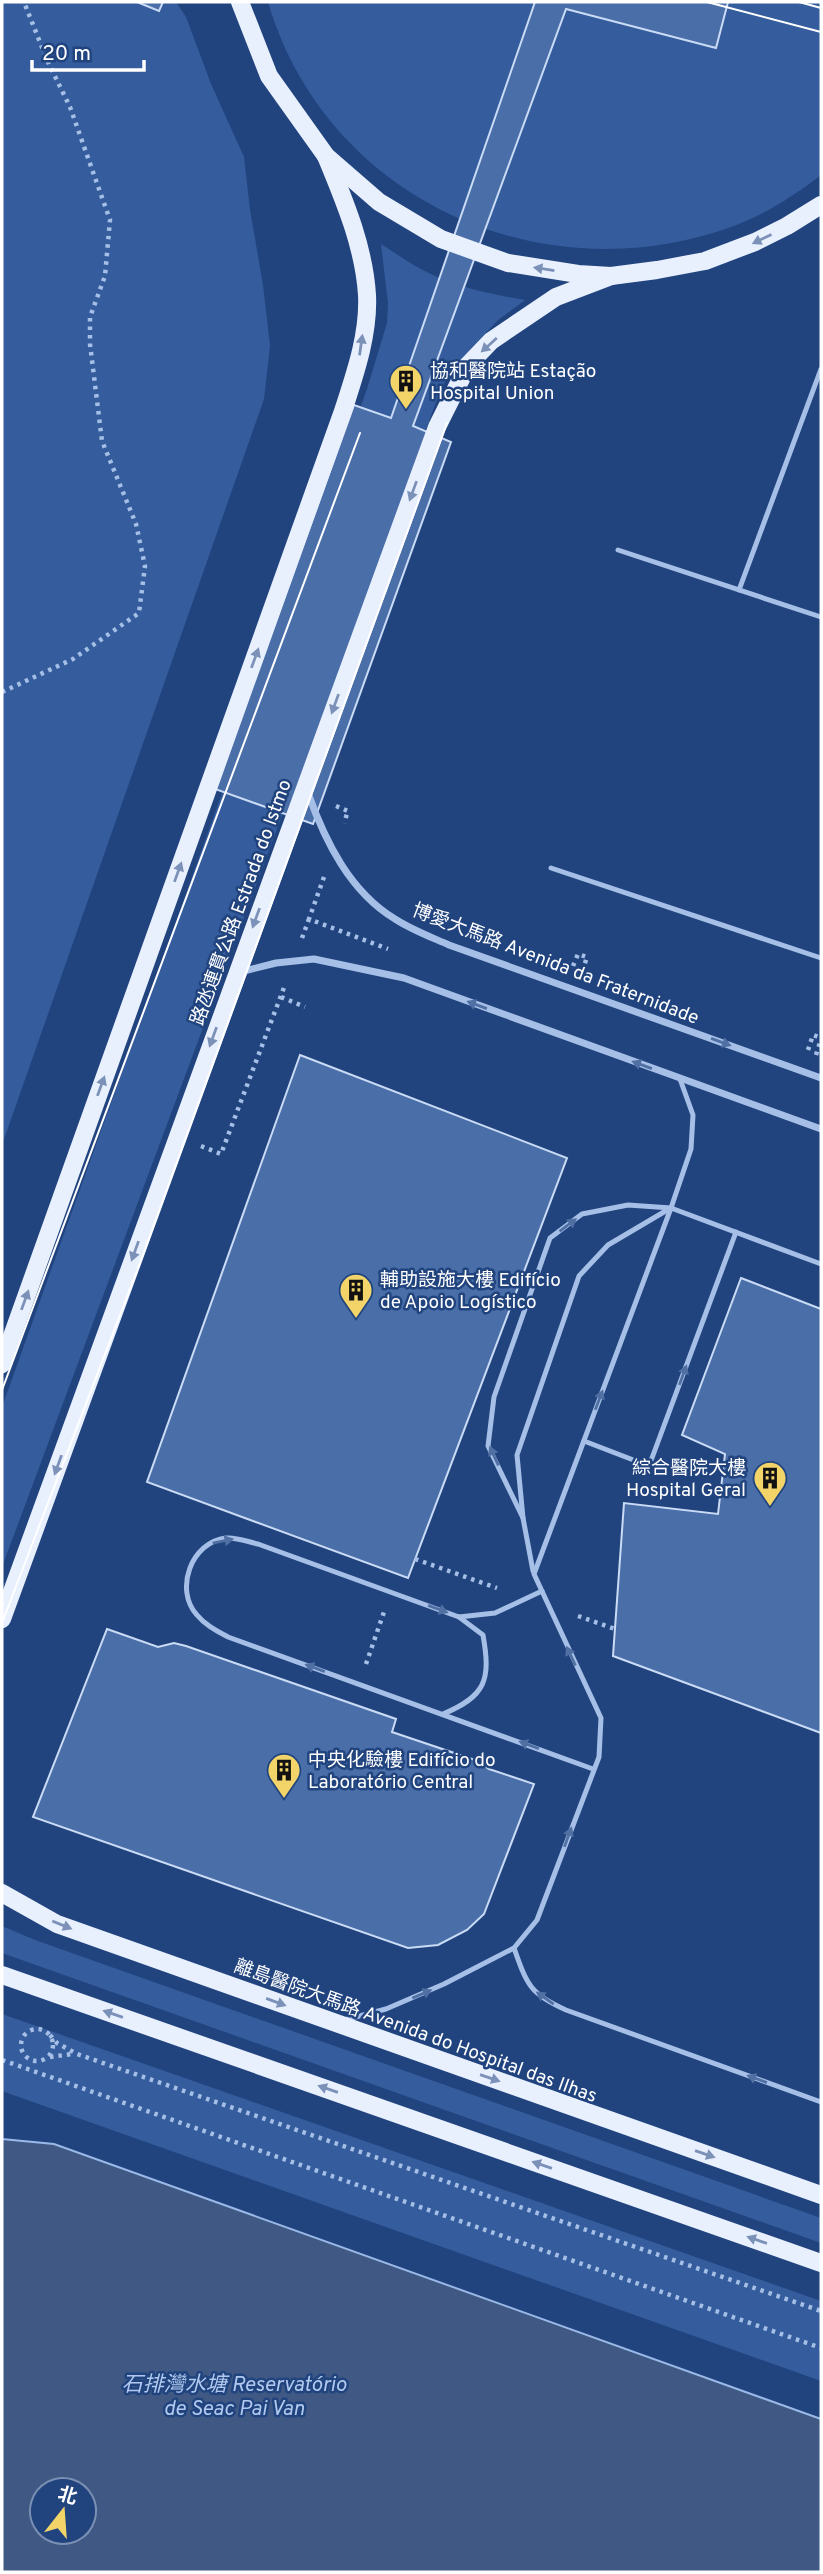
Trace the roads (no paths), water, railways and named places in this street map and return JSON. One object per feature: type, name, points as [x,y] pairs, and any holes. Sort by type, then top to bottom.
[{"type":"main road","points":[[2,1364],[344,411],[361,354],[367,296],[348,209],[326,156],[269,76],[240,2]]},
{"type":"main road","points":[[326,156],[379,202],[441,239],[508,263],[578,274],[611,276],[705,261],[755,242],[821,205]]},
{"type":"main road","name":"路氹連貫公路 Estrada do Istmo","points":[[2,1619],[437,427],[468,365],[491,341],[556,297],[611,276]]},
{"type":"main road","name":"離島醫院大馬路 Avenida do Hospital das Ilhas","points":[[2,1893],[57,1924],[821,2195]]},
{"type":"main road","points":[[2,1975],[821,2263]]},
{"type":"street","name":"博愛大馬路 Avenida da Fraternidade","points":[[305,786],[319,824],[342,864],[359,889],[396,920],[449,945],[821,1078]]},
{"type":"street","points":[[236,973],[276,962],[314,959],[404,978],[821,1129]]},
{"type":"lane","points":[[739,590],[821,369]]},
{"type":"lane","points":[[618,550],[821,617]]},
{"type":"lane","points":[[551,868],[821,958]]},
{"type":"lane","points":[[534,1574],[691,1149],[693,1115],[680,1079]]},
{"type":"lane","points":[[523,1518],[488,1446],[494,1397],[550,1238],[582,1214],[628,1205],[671,1208],[821,1264]]},
{"type":"lane","points":[[334,2023],[386,2009],[444,1984],[514,1948],[537,1920],[599,1757],[601,1718],[534,1574],[523,1518],[517,1455],[579,1276],[608,1245],[671,1208]]},
{"type":"lane","points":[[584,1441],[649,1466],[736,1233]]},
{"type":"lane","points":[[443,1714],[466,1705],[478,1694],[488,1664],[483,1635],[459,1617],[238,1539],[224,1538],[208,1545],[191,1564],[186,1594],[195,1614],[207,1625],[228,1637],[593,1769]]},
{"type":"lane","points":[[459,1617],[495,1613],[542,1591]]},
{"type":"lane","points":[[514,1948],[524,1977],[541,1999],[821,2102]]},
{"type":"water","name":"石排灣水塘 Reservatório de Seac Pai Van","points":[[2,2139],[54,2144],[821,2419],[821,2572],[2,2572]]},
{"type":"tram line","points":[[707,2],[821,32]]},
{"type":"tram line","points":[[799,2],[821,8]]},
{"type":"tram line","points":[[2,1623],[140,1263],[447,423]]},
{"type":"tram line","points":[[2,1390],[360,433]]},
{"type":"place","name":"協和醫院站 Estação Hospital Union","points":[[406,411]]},
{"type":"place","name":"輔助設施大樓 Edifício de Apoio Logístico","points":[[356,1320]]},
{"type":"place","name":"綜合醫院大樓 Hospital Geral","points":[[770,1508]]},
{"type":"place","name":"中央化驗樓 Edifício do Laboratório Central","points":[[284,1800]]}]
